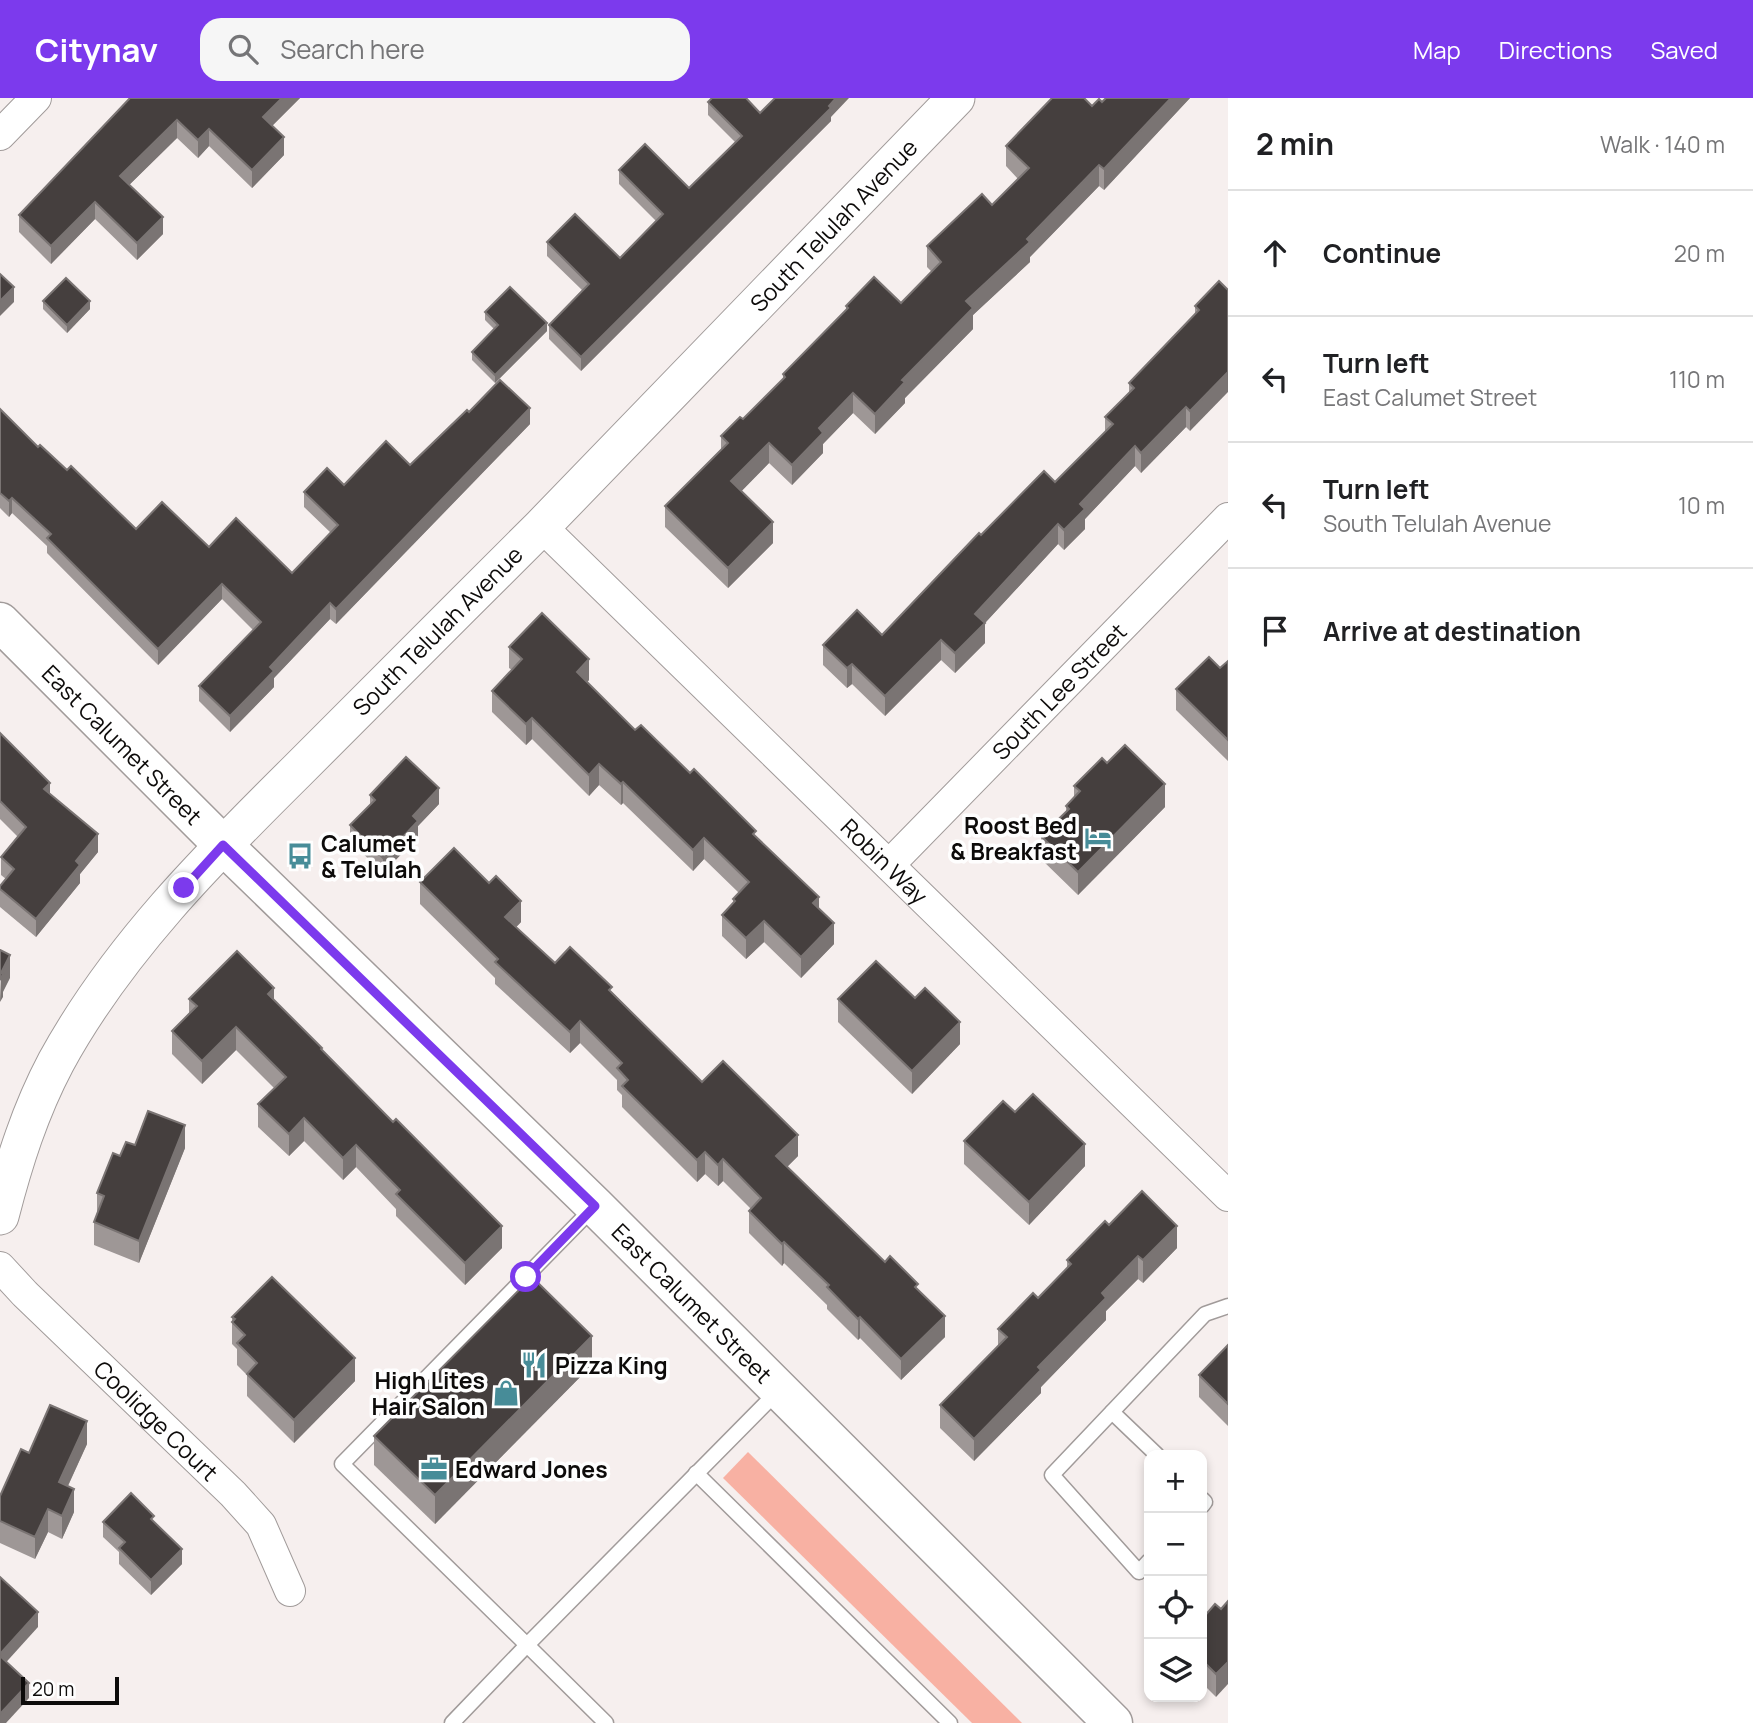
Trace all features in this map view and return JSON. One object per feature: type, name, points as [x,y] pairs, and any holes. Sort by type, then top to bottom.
[{"type":"main road","name":"East Calumet Street","points":[[0,622],[223,845],[595,1206],[1113,1723]]},
{"type":"street","points":[[0,135],[36,98]]},
{"type":"street","name":"South Telulah Avenue","points":[[0,1216],[15,1157],[46,1082],[58,1058],[131,950],[223,845],[541,526],[956,98]]},
{"type":"street","name":"South Lee Street","points":[[889,865],[1228,518]]},
{"type":"street","name":"Robin Way","points":[[541,526],[1228,1196]]},
{"type":"street","name":"Coolidge Court","points":[[0,1267],[24,1294],[233,1494],[261,1525],[290,1591]]},
{"type":"lane","points":[[595,1206],[342,1464],[606,1723]]},
{"type":"lane","points":[[1144,1566],[1139,1572],[1052,1475],[1205,1314],[1228,1306]]},
{"type":"lane","points":[[452,1723],[779,1390]]},
{"type":"lane","points":[[1112,1412],[1152,1450]]},
{"type":"lane","points":[[696,1473],[950,1723]]},
{"type":"shaded area","points":[[748,1452],[1022,1723],[972,1723],[723,1478]]},
{"type":"building","points":[[130,98],[282,98],[263,117],[284,137],[252,170],[209,129],[198,140],[177,120],[120,176],[163,217],[137,243],[95,202],[51,246],[19,215]]},
{"type":"building","points":[[712,98],[746,98],[760,113],[775,98],[836,98],[829,106],[831,108],[581,357],[549,325],[589,284],[547,242],[575,214],[620,258],[663,214],[619,170],[645,144],[689,188],[742,136],[708,102]]},
{"type":"building","points":[[1052,98],[1084,98],[1092,106],[1099,99],[1102,102],[1106,98],[1171,98],[1104,169],[1099,165],[1027,239],[1030,242],[966,301],[973,308],[902,380],[905,382],[875,414],[853,393],[819,428],[823,433],[792,465],[769,443],[731,481],[773,522],[728,568],[665,506],[728,443],[721,436],[740,417],[743,419],[785,377],[783,374],[848,308],[846,306],[874,277],[901,303],[941,262],[927,246],[982,194],[992,205],[1029,168],[1006,146]]},
{"type":"building","points":[[0,274],[14,287],[0,301]]},
{"type":"building","points":[[66,278],[90,301],[67,325],[43,301]]},
{"type":"building","points":[[1219,281],[1228,290],[1228,372],[1190,411],[1186,407],[1141,453],[1135,446],[1080,504],[1085,509],[1064,530],[1058,524],[975,614],[985,623],[955,653],[941,640],[885,696],[852,664],[847,668],[823,645],[857,610],[882,635],[979,533],[981,535],[1044,471],[1055,482],[1113,424],[1105,417],[1134,388],[1129,383],[1199,310],[1195,306]]},
{"type":"building","points":[[510,287],[547,323],[495,375],[472,352],[498,325],[485,312]]},
{"type":"building","points":[[500,380],[530,408],[336,609],[330,603],[270,667],[274,671],[230,716],[199,686],[261,622],[222,584],[158,649],[47,538],[51,534],[12,498],[9,501],[0,493],[0,409],[38,447],[40,445],[67,470],[71,466],[136,529],[162,502],[209,547],[236,518],[292,573],[338,525],[304,492],[327,468],[344,485],[386,441],[410,465]]},
{"type":"building","points":[[542,613],[589,659],[577,672],[635,730],[641,725],[690,773],[694,769],[756,831],[753,834],[819,897],[813,903],[834,923],[801,957],[764,921],[746,938],[722,915],[749,882],[704,838],[693,850],[623,782],[621,784],[599,764],[589,775],[532,718],[526,724],[492,691],[522,659],[509,647]]},
{"type":"building","points":[[1209,657],[1220,668],[1228,661],[1228,740],[1176,689]]},
{"type":"building","points":[[0,733],[50,783],[44,789],[98,834],[76,861],[80,865],[36,919],[0,889],[14,869],[1,857],[26,827],[0,801]]},
{"type":"building","points":[[1125,745],[1165,784],[1078,872],[1041,836],[1069,809],[1066,806],[1080,791],[1074,786],[1102,758],[1107,763]]},
{"type":"building","points":[[406,757],[439,788],[413,816],[418,821],[383,858],[350,825],[375,800],[370,795]]},
{"type":"building","points":[[454,848],[489,883],[496,876],[521,901],[505,917],[555,963],[570,947],[612,987],[609,990],[702,1082],[723,1061],[798,1135],[776,1156],[885,1262],[890,1256],[918,1284],[915,1287],[945,1316],[901,1359],[860,1317],[858,1319],[827,1287],[829,1285],[749,1211],[761,1198],[723,1159],[718,1165],[705,1152],[697,1160],[622,1086],[628,1080],[617,1068],[622,1063],[580,1021],[570,1032],[495,962],[498,959],[420,882]]},
{"type":"building","points":[[0,950],[10,955],[0,980]]},
{"type":"building","points":[[237,951],[274,988],[268,994],[321,1049],[393,1122],[396,1119],[502,1226],[465,1263],[396,1194],[400,1190],[356,1145],[343,1158],[304,1118],[289,1134],[258,1104],[286,1077],[236,1027],[202,1061],[172,1031],[197,1006],[189,999]]},
{"type":"building","points":[[876,961],[915,998],[925,988],[960,1022],[912,1071],[838,999]]},
{"type":"building","points":[[1033,1094],[1085,1144],[1029,1202],[964,1141],[1003,1101],[1015,1112]]},
{"type":"building","points":[[148,1111],[185,1125],[139,1241],[94,1222],[104,1196],[97,1193],[113,1153],[120,1156],[126,1142],[135,1145]]},
{"type":"building","points":[[1142,1191],[1177,1226],[1143,1260],[1138,1256],[1102,1293],[1106,1298],[1038,1367],[1041,1370],[974,1439],[940,1405],[1007,1337],[998,1329],[1033,1293],[1038,1298],[1071,1264],[1067,1260],[1105,1221],[1109,1225]]},
{"type":"building","points":[[272,1277],[355,1358],[294,1420],[247,1374],[257,1363],[237,1343],[245,1335],[232,1322],[235,1319],[232,1317]]},
{"type":"building","points":[[532,1277],[592,1336],[435,1495],[374,1436]]},
{"type":"building","points":[[1228,1345],[1228,1404],[1199,1375]]},
{"type":"building","points":[[50,1405],[87,1421],[59,1482],[74,1489],[62,1516],[48,1509],[35,1537],[0,1521],[0,1496],[21,1449],[29,1453]]},
{"type":"building","points":[[131,1493],[154,1516],[151,1519],[182,1549],[151,1580],[119,1548],[125,1542],[103,1522]]},
{"type":"building","points":[[0,1577],[38,1612],[0,1654]]},
{"type":"building","points":[[1228,1601],[1228,1662],[1216,1674],[1207,1665],[1207,1613],[1215,1604],[1221,1609]]},
{"type":"building","points":[[0,1656],[29,1683],[0,1714]]},
{"type":"place","name":"Roost Bed & Breakfast","points":[[1098,838]]},
{"type":"place","name":"Calumet & Telulah","points":[[300,856]]},
{"type":"place","name":"Pizza King","points":[[534,1365]]},
{"type":"place","name":"High Lites Hair Salon","points":[[506,1393]]},
{"type":"place","name":"Edward Jones","points":[[434,1469]]},
{"type":"route","points":[[184,888],[223,845],[595,1206],[526,1277]]}]
